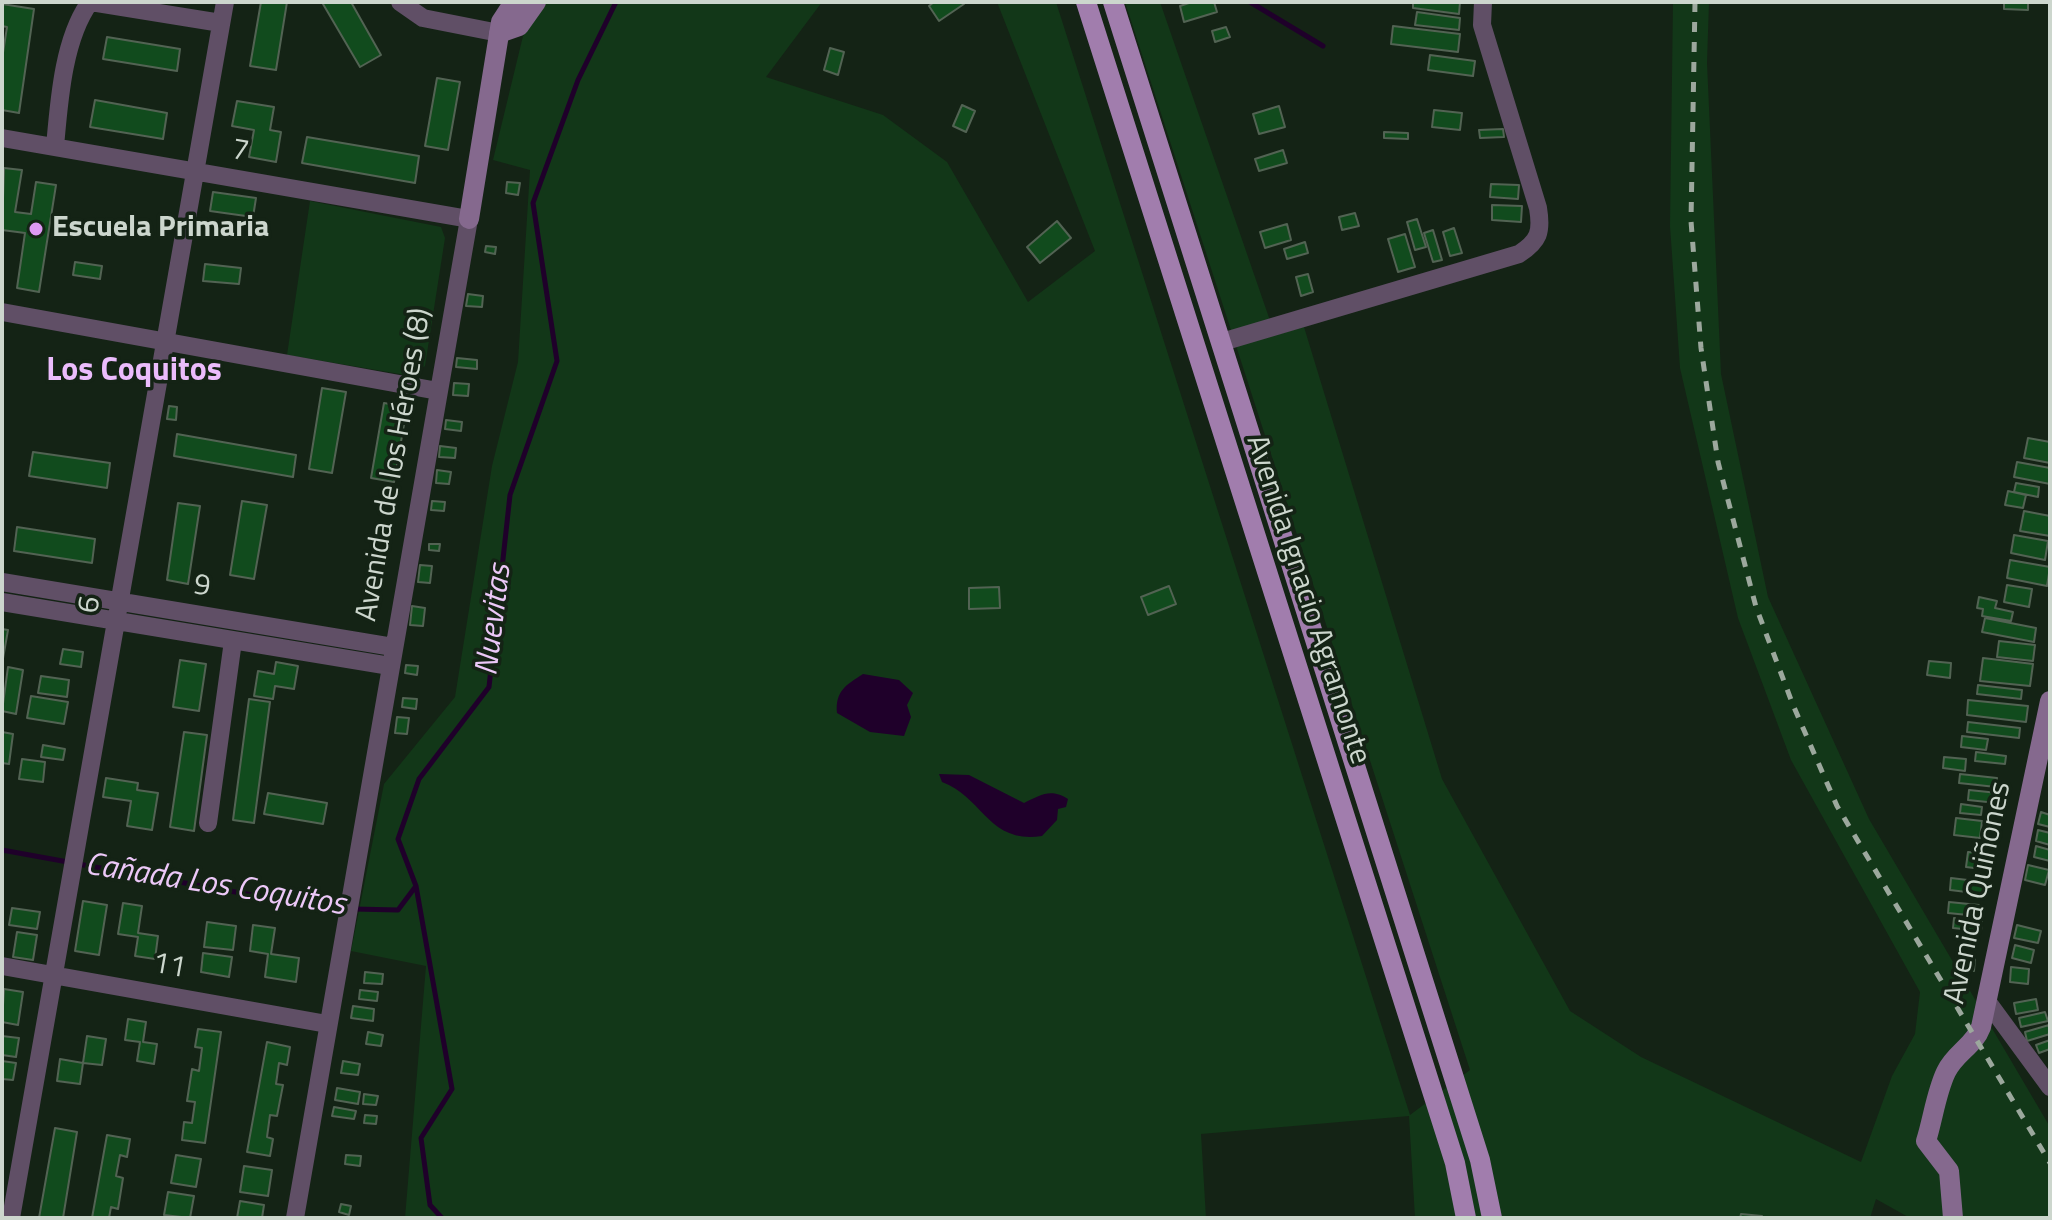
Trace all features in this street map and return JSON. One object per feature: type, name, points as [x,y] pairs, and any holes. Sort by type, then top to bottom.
[{"type":"main road","name":"Avenida Ignacio Agramonte","points":[[1086,2],[1455,1163],[1466,1218]]},
{"type":"main road","name":"Avenida Ignacio Agramonte","points":[[1113,2],[1475,1145],[1492,1218]]},
{"type":"street","points":[[55,147],[79,17],[91,2],[221,23]]},
{"type":"street","name":"6","points":[[11,1218],[225,2]]},
{"type":"street","points":[[400,2],[423,18],[499,33],[519,26],[536,2]]},
{"type":"street","name":"Avenida de los Héroes (8)","points":[[295,1218],[499,33],[501,22],[514,2]]},
{"type":"street","points":[[1222,342],[1519,254],[1536,243],[1541,227],[1538,208],[1482,25],[1483,2]]},
{"type":"street","name":"7","points":[[2,138],[469,219]]},
{"type":"street","points":[[2,312],[438,391]]},
{"type":"street","name":"9","points":[[2,582],[120,602],[391,657]]},
{"type":"street","name":"9","points":[[2,602],[233,641],[391,657]]},
{"type":"street","points":[[208,823],[233,641]]},
{"type":"street","name":"Avenida Quiñones","points":[[1953,1218],[1949,1171],[1926,1141],[1946,1071],[1961,1051],[1976,1040],[1987,1001],[2050,701]]},
{"type":"street","name":"11","points":[[2,966],[327,1024]]},
{"type":"street","points":[[1987,1001],[2050,1087]]},
{"type":"green space","points":[[546,2],[822,2],[766,77],[883,115],[947,162],[1028,302],[1095,251],[997,2],[1056,2],[1410,1115],[1470,1070],[1125,2],[1160,2],[1275,335],[1304,327],[1442,779],[1570,1011],[1641,1057],[1861,1162],[1892,1076],[1915,1034],[1920,992],[1791,760],[1738,618],[1680,368],[1670,226],[1673,2],[1709,2],[1707,63],[1721,374],[1768,597],[1869,819],[2050,1127],[2050,1218],[1910,1218],[1876,1199],[1870,1218],[1415,1218],[1409,1116],[1201,1134],[1206,1218],[405,1218],[426,966],[351,951],[384,784],[455,697],[492,466],[518,362],[530,170],[493,160],[523,36]]},
{"type":"green space","points":[[310,201],[441,227],[445,238],[425,366],[412,376],[287,355]]},
{"type":"shaded area","points":[[863,674],[899,680],[913,693],[907,705],[911,717],[904,736],[870,732],[837,713],[838,699],[843,689]]},
{"type":"shaded area","points":[[939,774],[969,775],[1024,803],[1051,793],[1068,799],[1066,807],[1058,809],[1057,820],[1042,836],[1024,837],[998,827],[968,798],[942,782]]},
{"type":"building","points":[[261,2],[287,2],[276,70],[250,66]]},
{"type":"building","points":[[351,2],[381,55],[360,67],[323,4]]},
{"type":"building","points":[[934,2],[964,4],[939,21],[929,6]]},
{"type":"building","points":[[1192,2],[1214,2],[1217,12],[1184,22],[1180,6]]},
{"type":"building","points":[[1413,2],[1460,2],[1459,14],[1413,8]]},
{"type":"building","points":[[2004,2],[2028,2],[2028,10],[2004,9]]},
{"type":"building","points":[[2,4],[34,9],[19,113],[2,110],[2,59],[7,27],[2,26]]},
{"type":"building","points":[[1417,12],[1460,18],[1459,30],[1415,25]]},
{"type":"building","points":[[1393,26],[1460,34],[1458,52],[1391,44]]},
{"type":"building","points":[[1226,27],[1230,37],[1215,42],[1212,31]]},
{"type":"building","points":[[107,37],[180,49],[177,71],[103,59]]},
{"type":"building","points":[[830,48],[844,52],[838,75],[824,70]]},
{"type":"building","points":[[1430,55],[1475,61],[1473,76],[1428,70]]},
{"type":"building","points":[[437,78],[460,82],[448,150],[425,146]]},
{"type":"building","points":[[95,100],[167,113],[163,139],[90,127]]},
{"type":"building","points":[[237,101],[274,107],[270,130],[281,132],[276,162],[249,157],[254,130],[232,126]]},
{"type":"building","points":[[962,105],[975,111],[966,132],[953,126]]},
{"type":"building","points":[[1279,106],[1285,127],[1259,134],[1253,114]]},
{"type":"building","points":[[1434,110],[1462,113],[1460,130],[1432,127]]},
{"type":"building","points":[[1503,129],[1504,137],[1480,138],[1479,130]]},
{"type":"building","points":[[1384,132],[1408,133],[1408,139],[1384,138]]},
{"type":"building","points":[[307,137],[419,156],[415,183],[302,163]]},
{"type":"building","points":[[1283,150],[1287,163],[1259,171],[1255,159]]},
{"type":"building","points":[[4,168],[22,170],[15,212],[31,214],[36,182],[56,185],[39,292],[17,288],[25,233],[2,230]]},
{"type":"building","points":[[507,182],[520,183],[518,195],[506,193]]},
{"type":"building","points":[[1491,184],[1519,185],[1518,199],[1490,197]]},
{"type":"building","points":[[213,192],[256,198],[253,217],[210,211]]},
{"type":"building","points":[[1492,205],[1522,206],[1521,222],[1492,220]]},
{"type":"building","points":[[1355,213],[1359,226],[1342,230],[1339,217]]},
{"type":"building","points":[[1417,219],[1426,247],[1415,250],[1407,222]]},
{"type":"building","points":[[1057,221],[1071,238],[1040,263],[1027,247]]},
{"type":"building","points":[[1287,224],[1291,240],[1265,248],[1260,232]]},
{"type":"building","points":[[1454,228],[1462,253],[1450,256],[1443,232]]},
{"type":"building","points":[[1433,230],[1442,260],[1433,262],[1424,233]]},
{"type":"building","points":[[1405,234],[1415,267],[1398,272],[1388,239]]},
{"type":"building","points":[[1305,242],[1308,253],[1287,259],[1284,249]]},
{"type":"building","points":[[486,246],[496,247],[495,254],[485,252]]},
{"type":"building","points":[[75,262],[102,266],[100,279],[73,275]]},
{"type":"building","points":[[205,264],[241,268],[239,284],[203,281]]},
{"type":"building","points":[[1308,274],[1313,292],[1301,296],[1296,277]]},
{"type":"building","points":[[468,294],[483,296],[482,307],[466,306]]},
{"type":"building","points":[[457,358],[477,360],[477,369],[456,367]]},
{"type":"building","points":[[454,383],[469,384],[468,396],[453,395]]},
{"type":"building","points":[[322,388],[346,392],[332,473],[309,469]]},
{"type":"building","points":[[384,403],[407,407],[394,482],[371,478]]},
{"type":"building","points":[[169,406],[177,407],[176,420],[167,419]]},
{"type":"building","points":[[446,420],[462,422],[461,431],[445,429]]},
{"type":"building","points":[[177,434],[296,455],[293,477],[174,456]]},
{"type":"building","points":[[2028,438],[2050,442],[2050,463],[2024,458]]},
{"type":"building","points":[[440,446],[456,448],[455,458],[439,457]]},
{"type":"building","points":[[33,452],[110,463],[107,488],[29,476]]},
{"type":"building","points":[[2017,462],[2050,468],[2050,484],[2014,477]]},
{"type":"building","points":[[437,470],[451,472],[449,484],[436,483]]},
{"type":"building","points":[[2016,483],[2039,487],[2038,497],[2014,492]]},
{"type":"building","points":[[2008,491],[2026,495],[2023,508],[2005,505]]},
{"type":"building","points":[[242,501],[267,505],[254,579],[230,575]]},
{"type":"building","points":[[432,501],[445,502],[444,511],[431,510]]},
{"type":"building","points":[[178,503],[200,506],[188,584],[167,580]]},
{"type":"building","points":[[2024,511],[2050,516],[2050,536],[2020,531]]},
{"type":"building","points":[[17,527],[95,539],[92,563],[14,551]]},
{"type":"building","points":[[2014,535],[2048,541],[2045,560],[2011,553]]},
{"type":"building","points":[[429,544],[440,544],[439,551],[429,550]]},
{"type":"building","points":[[2010,560],[2050,567],[2047,586],[2007,578]]},
{"type":"building","points":[[420,565],[432,566],[430,583],[418,582]]},
{"type":"building","points":[[2007,585],[2032,589],[2029,607],[2004,602]]},
{"type":"building","points":[[1169,586],[1176,604],[1148,615],[1141,597]]},
{"type":"building","points":[[999,587],[1000,608],[969,609],[969,588]]},
{"type":"building","points":[[1979,597],[1997,601],[1995,608],[2013,612],[2011,621],[1982,616],[1983,609],[1977,608]]},
{"type":"building","points":[[412,606],[425,608],[423,626],[410,625]]},
{"type":"building","points":[[1985,618],[2036,628],[2034,642],[1982,632]]},
{"type":"building","points":[[2,629],[8,630],[2,664]]},
{"type":"building","points":[[1999,641],[2035,645],[2033,661],[1997,657]]},
{"type":"building","points":[[63,649],[83,652],[81,667],[60,664]]},
{"type":"building","points":[[1983,658],[2033,664],[2030,686],[1980,681]]},
{"type":"building","points":[[180,660],[206,664],[199,711],[173,707]]},
{"type":"building","points":[[1929,661],[1951,663],[1950,678],[1927,675]]},
{"type":"building","points":[[276,662],[298,666],[294,689],[275,686],[273,699],[254,696],[258,671],[274,674]]},
{"type":"building","points":[[406,665],[418,666],[417,675],[405,673]]},
{"type":"building","points":[[8,667],[23,670],[16,714],[2,711]]},
{"type":"building","points":[[41,676],[69,680],[67,697],[38,693]]},
{"type":"building","points":[[1978,685],[2022,690],[2021,699],[1977,694]]},
{"type":"building","points":[[31,696],[68,702],[64,724],[27,718]]},
{"type":"building","points":[[403,698],[417,699],[416,709],[402,707]]},
{"type":"building","points":[[249,699],[270,702],[254,823],[233,820]]},
{"type":"building","points":[[1968,700],[2028,706],[2026,722],[1967,715]]},
{"type":"building","points":[[397,717],[409,718],[407,734],[395,733]]},
{"type":"building","points":[[1968,722],[2020,728],[2019,738],[1967,732]]},
{"type":"building","points":[[2,732],[13,734],[9,764],[2,763]]},
{"type":"building","points":[[184,732],[207,735],[194,831],[170,827]]},
{"type":"building","points":[[1962,736],[1988,739],[1986,750],[1961,747]]},
{"type":"building","points":[[43,745],[65,749],[63,760],[41,757]]},
{"type":"building","points":[[1976,752],[2006,756],[2005,764],[1975,761]]},
{"type":"building","points":[[1944,757],[1966,759],[1965,771],[1943,768]]},
{"type":"building","points":[[22,759],[45,762],[43,782],[19,779]]},
{"type":"building","points":[[1960,774],[1997,778],[1996,787],[1959,783]]},
{"type":"building","points":[[106,778],[138,783],[137,790],[158,793],[152,830],[127,826],[131,801],[103,797]]},
{"type":"building","points":[[1969,790],[1998,793],[1997,803],[1968,800]]},
{"type":"building","points":[[268,793],[327,803],[323,824],[264,814]]},
{"type":"building","points":[[1961,804],[1982,807],[1981,815],[1960,813]]},
{"type":"building","points":[[2041,812],[2050,815],[2050,827],[2038,824]]},
{"type":"building","points":[[1956,818],[1982,821],[1980,838],[1954,835]]},
{"type":"building","points":[[2038,830],[2050,833],[2050,845],[2036,841]]},
{"type":"building","points":[[2036,846],[2050,850],[2050,861],[2034,857]]},
{"type":"building","points":[[1968,852],[1992,854],[1990,870],[1966,867]]},
{"type":"building","points":[[2028,865],[2049,870],[2045,885],[2025,880]]},
{"type":"building","points":[[1951,878],[1984,882],[1983,894],[1950,890]]},
{"type":"building","points":[[83,901],[107,905],[99,955],[75,951]]},
{"type":"building","points":[[1949,902],[1979,905],[1978,916],[1948,913]]},
{"type":"building","points":[[123,903],[142,906],[138,933],[158,936],[155,959],[135,956],[138,937],[118,934]]},
{"type":"building","points":[[12,908],[40,912],[37,929],[9,925]]},
{"type":"building","points":[[1954,918],[1982,921],[1981,931],[1953,928]]},
{"type":"building","points":[[207,922],[236,926],[233,950],[204,947]]},
{"type":"building","points":[[253,925],[275,928],[271,954],[299,958],[296,982],[265,977],[268,954],[250,951]]},
{"type":"building","points":[[2017,925],[2041,931],[2038,943],[2014,938]]},
{"type":"building","points":[[17,932],[37,935],[33,960],[13,957]]},
{"type":"building","points":[[2015,945],[2034,950],[2031,963],[2012,958]]},
{"type":"building","points":[[203,953],[232,957],[229,977],[201,972]]},
{"type":"building","points":[[1957,956],[1975,958],[1974,971],[1956,969]]},
{"type":"building","points":[[2011,967],[2029,969],[2028,984],[2010,982]]},
{"type":"building","points":[[365,972],[383,974],[382,984],[364,983]]},
{"type":"building","points":[[4,989],[23,992],[18,1025],[2,1022]]},
{"type":"building","points":[[360,990],[378,992],[377,1001],[359,999]]},
{"type":"building","points":[[2036,999],[2038,1010],[2016,1014],[2014,1003]]},
{"type":"building","points":[[353,1006],[374,1009],[373,1021],[351,1018]]},
{"type":"building","points":[[2045,1012],[2048,1021],[2021,1027],[2019,1018]]},
{"type":"building","points":[[128,1019],[146,1022],[143,1042],[157,1044],[154,1064],[137,1061],[140,1042],[125,1040]]},
{"type":"building","points":[[2049,1025],[2050,1034],[2027,1041],[2025,1032]]},
{"type":"building","points":[[198,1029],[221,1032],[205,1143],[182,1140],[184,1122],[192,1123],[195,1102],[187,1101],[192,1069],[199,1071],[202,1048],[195,1047]]},
{"type":"building","points":[[368,1032],[383,1035],[381,1046],[366,1044]]},
{"type":"building","points":[[2,1036],[19,1038],[16,1057],[2,1055]]},
{"type":"building","points":[[87,1036],[106,1039],[102,1065],[83,1063]]},
{"type":"building","points":[[2050,1040],[2050,1049],[2039,1053],[2036,1045]]},
{"type":"building","points":[[267,1042],[290,1047],[287,1065],[279,1063],[276,1084],[283,1085],[277,1116],[270,1115],[267,1137],[273,1139],[270,1156],[247,1152]]},
{"type":"building","points":[[60,1059],[83,1063],[80,1084],[57,1081]]},
{"type":"building","points":[[2,1061],[16,1063],[13,1080],[2,1079]]},
{"type":"building","points":[[343,1061],[360,1064],[358,1075],[341,1073]]},
{"type":"building","points":[[337,1088],[360,1092],[358,1104],[335,1100]]},
{"type":"building","points":[[364,1094],[378,1096],[376,1105],[363,1104]]},
{"type":"building","points":[[334,1107],[356,1111],[354,1119],[332,1116]]},
{"type":"building","points":[[365,1115],[377,1116],[376,1124],[364,1123]]},
{"type":"building","points":[[55,1128],[77,1132],[63,1218],[39,1218]]},
{"type":"building","points":[[107,1135],[130,1139],[127,1157],[120,1155],[116,1176],[123,1178],[118,1209],[111,1207],[109,1218],[92,1218]]},
{"type":"building","points":[[176,1155],[201,1159],[196,1187],[171,1183]]},
{"type":"building","points":[[346,1155],[361,1156],[360,1166],[345,1164]]},
{"type":"building","points":[[244,1166],[272,1170],[268,1196],[240,1192]]},
{"type":"building","points":[[168,1192],[194,1196],[190,1218],[164,1215]]},
{"type":"building","points":[[240,1201],[264,1205],[262,1218],[237,1218]]},
{"type":"building","points":[[341,1204],[351,1206],[349,1215],[339,1212]]},
{"type":"building","points":[[1741,1214],[1762,1216],[1740,1218]]},
{"type":"waterway","name":"Nuevitas","points":[[442,1218],[430,1205],[421,1138],[452,1089],[416,886],[398,839],[419,779],[489,687],[510,495],[557,361],[533,203],[578,80],[616,2]]},
{"type":"waterway","points":[[1250,2],[1323,46]]},
{"type":"waterway","name":"Cañada Los Coquitos","points":[[2,850],[68,862]]},
{"type":"waterway","name":"Cañada Los Coquitos","points":[[78,864],[320,907],[344,908]]},
{"type":"waterway","name":"Cañada Los Coquitos","points":[[354,909],[398,910],[416,886]]},
{"type":"railway","points":[[1695,2],[1691,221],[1701,348],[1718,462],[1756,607],[1793,705],[1837,806],[2050,1163]]},
{"type":"place","name":"Escuela Primaria","points":[[36,229]]},
{"type":"district","name":"Los Coquitos","points":[[134,372]]}]
